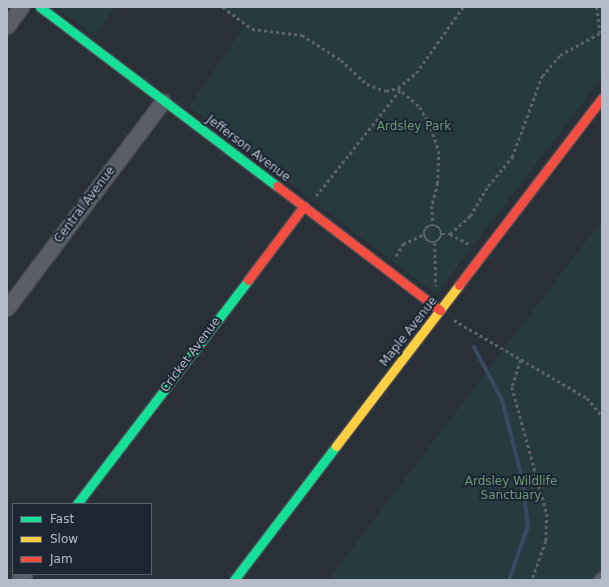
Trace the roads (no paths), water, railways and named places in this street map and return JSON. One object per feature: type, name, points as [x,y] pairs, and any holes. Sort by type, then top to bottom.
[{"type":"street","points":[[7,26],[21,7]]},
{"type":"street","name":"Jefferson Avenue","points":[[40,7],[163,101],[308,203],[440,310]]},
{"type":"street","name":"Maple Avenue","points":[[234,580],[602,98]]},
{"type":"street","name":"Central Avenue","points":[[7,308],[163,101]]},
{"type":"street","name":"Cricket Avenue","points":[[78,503],[308,203]]},
{"type":"lane","points":[[598,580],[602,576]]},
{"type":"waterway","points":[[474,347],[502,400],[522,478],[528,526],[509,580]]},
{"type":"park label","name":"Ardsley Park","points":[[414,127]]},
{"type":"park label","name":"Ardsley Wildlife Sanctuary","points":[[511,489]]}]
